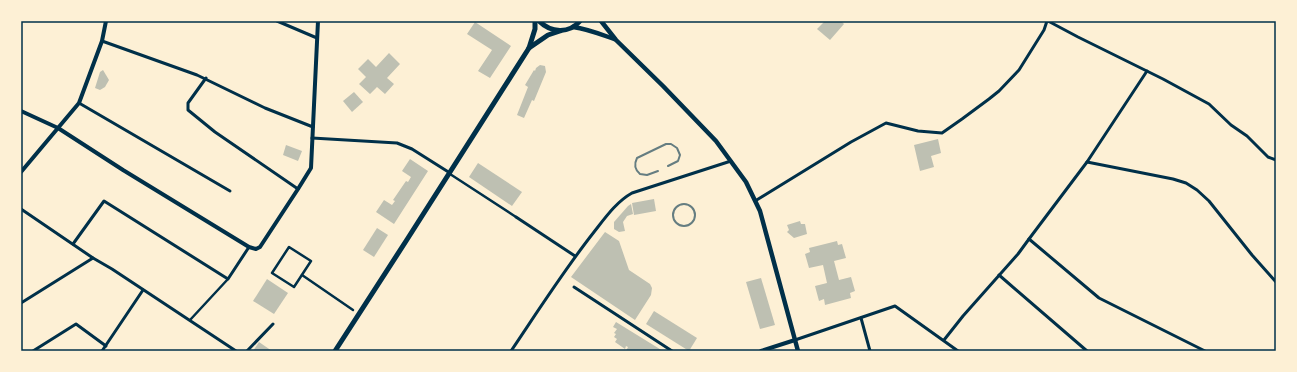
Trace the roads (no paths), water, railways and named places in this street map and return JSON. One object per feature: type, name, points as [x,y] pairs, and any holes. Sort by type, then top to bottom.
[{"type":"main road","points":[[335,351],[529,48],[535,29],[535,21]]},
{"type":"main road","points":[[539,21],[549,29],[561,31]]},
{"type":"main road","points":[[529,48],[548,35],[573,27],[580,21]]},
{"type":"main road","points":[[601,21],[616,40],[692,115],[716,141],[746,182],[760,211],[798,351]]},
{"type":"main road","points":[[573,27],[593,31],[616,40]]},
{"type":"street","points":[[21,172],[78,103],[102,41],[106,21]]},
{"type":"street","points":[[277,21],[317,38]]},
{"type":"street","points":[[21,111],[58,128],[123,170],[249,247],[260,247],[311,168],[318,21]]},
{"type":"street","points":[[755,201],[851,142],[886,123],[918,132],[942,133],[989,99],[1019,70],[1048,21],[1210,104],[1231,125],[1247,136],[1268,157],[1276,160]]},
{"type":"street","points":[[102,41],[206,78],[265,108],[313,127]]},
{"type":"street","points":[[944,340],[1029,239],[1087,162],[1147,71]]},
{"type":"street","points":[[206,78],[188,103],[188,110],[215,132],[298,189]]},
{"type":"street","points":[[78,103],[230,191]]},
{"type":"street","points":[[312,138],[397,143],[412,150],[450,173],[575,256]]},
{"type":"street","points":[[512,351],[575,256],[622,198],[632,193],[732,161]]},
{"type":"street","points":[[1087,162],[1173,179],[1186,183],[1197,190],[1209,201],[1252,255],[1276,282]]},
{"type":"street","points":[[74,244],[104,201],[228,279]]},
{"type":"street","points":[[21,208],[93,258],[236,351]]},
{"type":"street","points":[[1029,239],[1099,298],[1205,351]]},
{"type":"street","points":[[190,320],[228,279],[249,247]]},
{"type":"street","points":[[289,247],[311,262],[302,275],[294,287],[272,273],[289,247]]},
{"type":"street","points":[[21,303],[93,258]]},
{"type":"street","points":[[302,275],[353,310]]},
{"type":"street","points":[[999,275],[1087,351]]},
{"type":"street","points":[[574,287],[672,351]]},
{"type":"street","points":[[102,351],[143,290]]},
{"type":"street","points":[[761,351],[895,306],[958,351]]},
{"type":"street","points":[[861,318],[870,351]]},
{"type":"street","points":[[34,351],[76,324],[106,346]]},
{"type":"street","points":[[247,351],[273,324]]},
{"type":"railway","points":[[658,171],[647,175],[640,174],[635,166],[635,162],[637,158],[666,144],[671,144],[677,148],[680,155],[678,161],[668,166]]},
{"type":"railway","points":[[684,204],[692,207],[695,215],[692,223],[684,226],[676,223],[673,215],[676,207],[684,204]]}]
